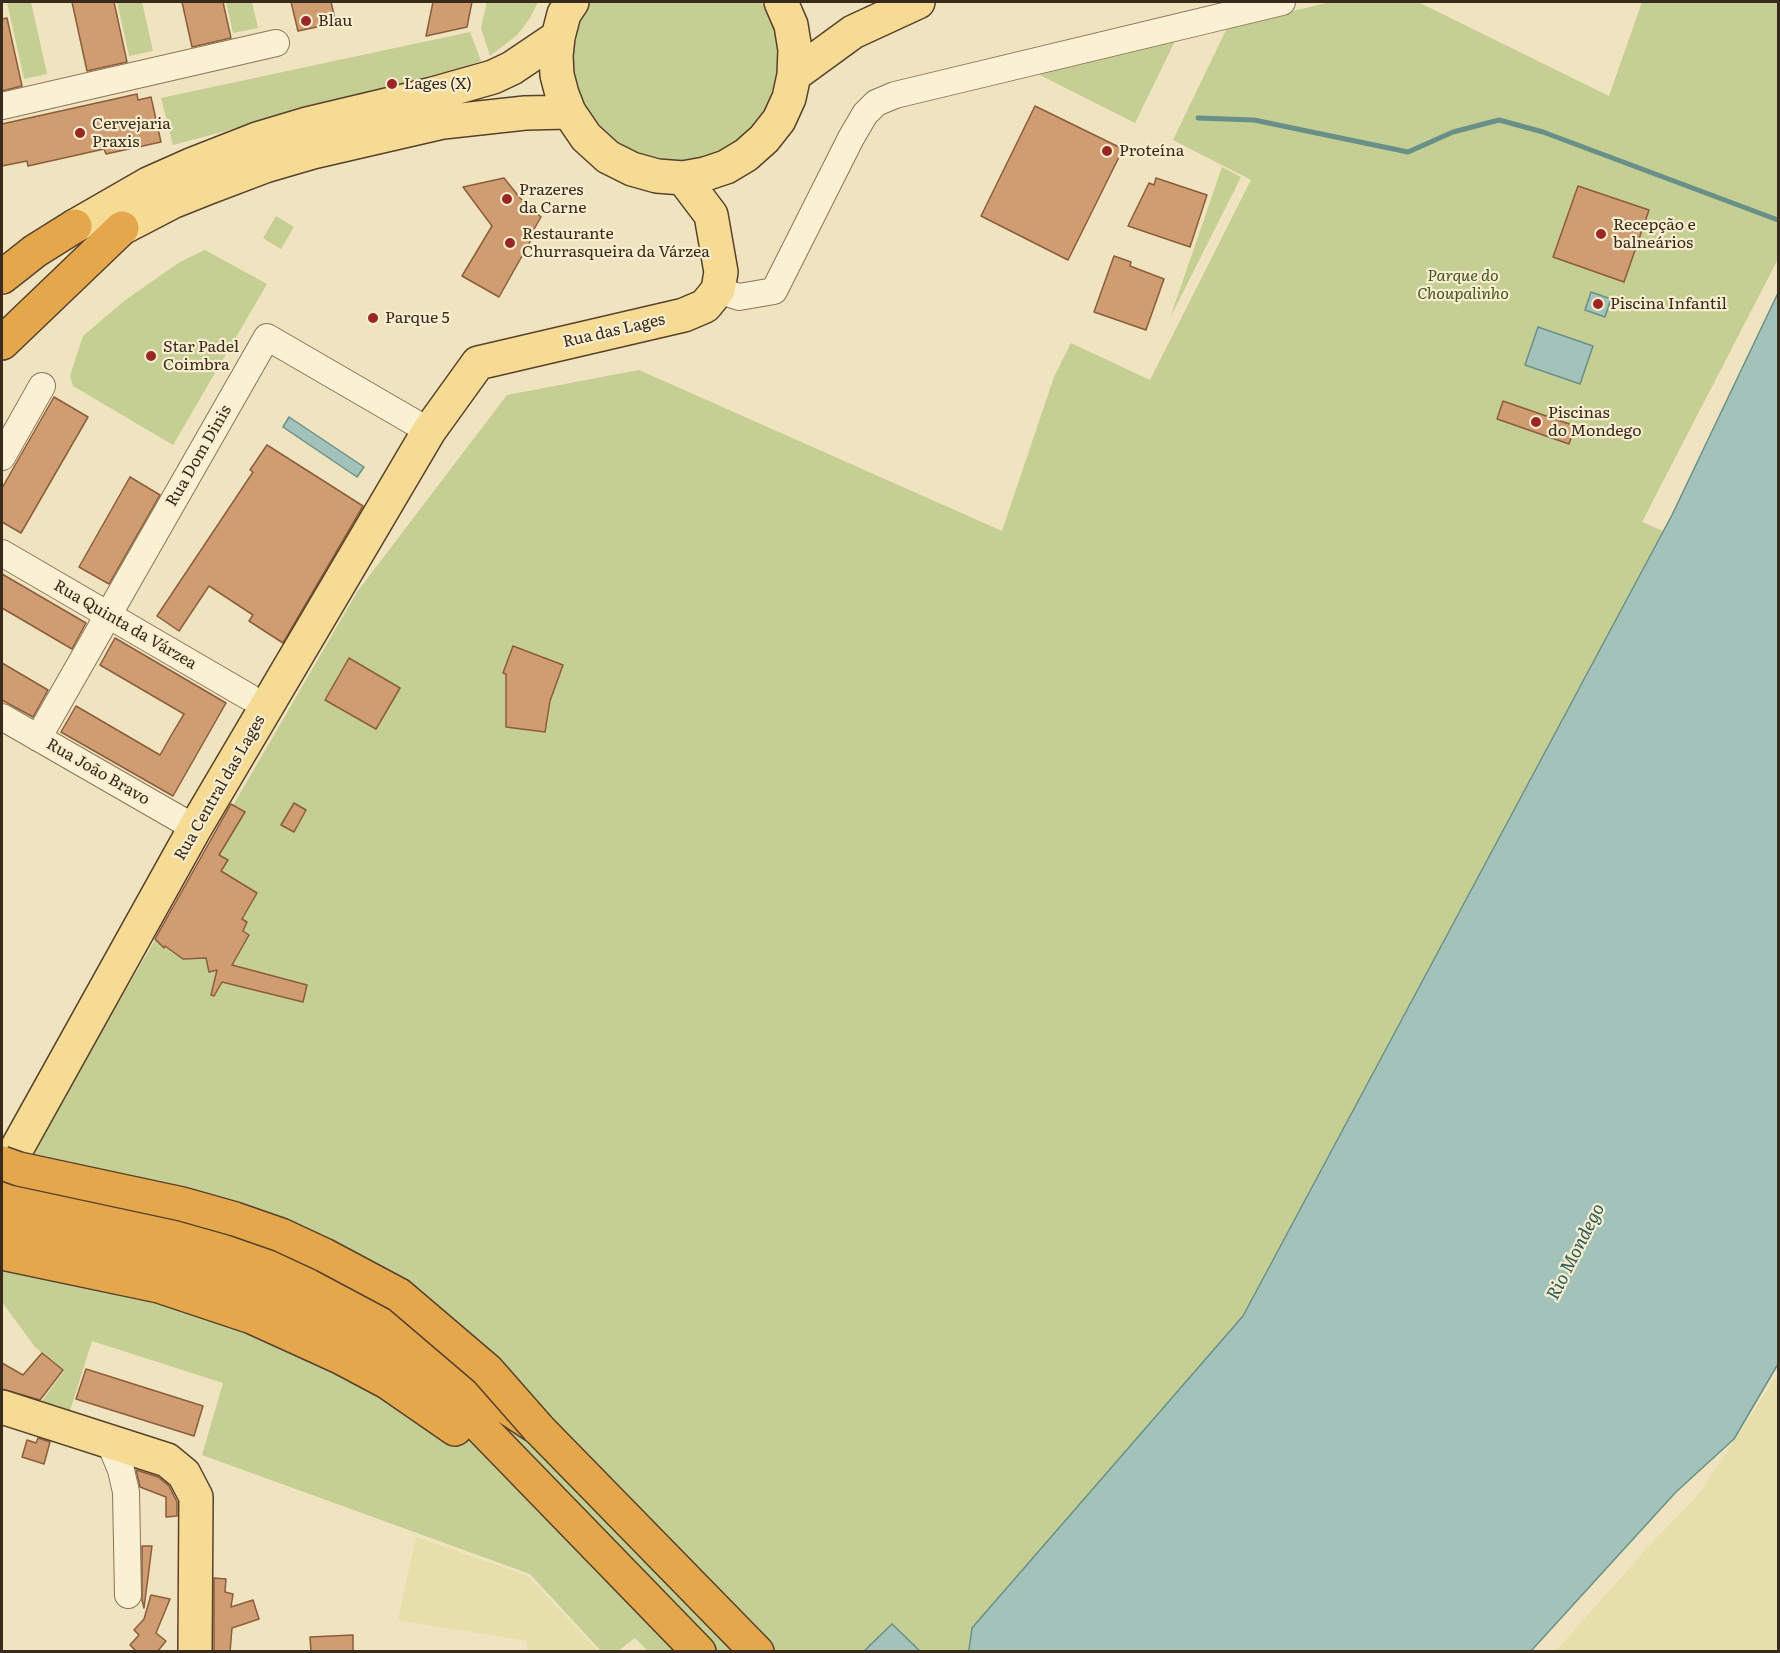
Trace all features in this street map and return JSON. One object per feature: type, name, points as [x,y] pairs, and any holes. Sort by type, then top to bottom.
[{"type":"highway","points":[[5,273],[75,226]]},
{"type":"highway","points":[[2,311],[49,272],[122,228]]},
{"type":"highway","points":[[2,343],[122,228]]},
{"type":"highway","points":[[2,1164],[182,1204],[281,1235],[399,1295],[487,1370],[538,1428],[757,1652]]},
{"type":"highway","points":[[2,1195],[163,1230],[228,1250],[304,1278],[353,1303],[428,1350],[482,1391],[538,1428]]},
{"type":"highway","points":[[2,1222],[207,1269],[296,1302],[367,1340],[429,1382],[469,1415],[699,1652]]},
{"type":"highway","points":[[2,1252],[159,1286],[280,1328],[340,1356],[387,1382],[454,1429],[512,1460]]},
{"type":"main road","points":[[572,2],[564,14],[558,36],[557,75],[569,112],[586,137],[608,157],[632,169],[657,176],[683,178],[726,167],[746,155],[764,139],[779,120],[789,98],[794,75],[795,50],[791,25],[781,2]]},
{"type":"main road","points":[[794,75],[853,32],[918,2]]},
{"type":"main road","points":[[75,226],[148,184],[193,164],[257,139],[297,127],[493,77],[512,68],[558,36]]},
{"type":"main road","points":[[122,228],[172,202],[207,188],[265,166],[314,152],[443,122],[525,112],[569,112]]},
{"type":"main road","points":[[711,215],[726,167]]},
{"type":"main road","points":[[683,178],[711,215],[721,272],[718,290]]},
{"type":"main road","name":"Rua das Lages","points":[[438,418],[478,363],[684,315],[705,306],[718,290]]},
{"type":"main road","name":"Rua Central das Lages","points":[[2,1175],[195,828],[438,418]]},
{"type":"main road","points":[[2,1407],[167,1460],[184,1474],[196,1497],[195,1652]]},
{"type":"street","points":[[718,290],[739,297],[774,291],[851,138],[865,114],[876,103],[895,95],[1282,2]]},
{"type":"street","points":[[2,105],[276,42]]},
{"type":"street","name":"Rua Dom Dinis","points":[[38,738],[267,337],[438,418]]},
{"type":"street","points":[[2,457],[42,386]]},
{"type":"street","name":"Rua Quinta da Várzea","points":[[2,553],[249,697]]},
{"type":"street","name":"Rua João Bravo","points":[[2,717],[195,828]]},
{"type":"street","points":[[109,1442],[121,1470],[126,1492],[129,1594]]},
{"type":"shaded area","points":[[1778,1374],[1778,1651],[1556,1651],[1647,1548],[1699,1494]]},
{"type":"shaded area","points":[[416,1537],[528,1576],[598,1651],[527,1651],[527,1641],[398,1620]]},
{"type":"green space","points":[[7,2],[31,2],[47,74],[24,79]]},
{"type":"green space","points":[[117,2],[142,2],[153,51],[129,56]]},
{"type":"green space","points":[[226,2],[252,2],[258,28],[233,33]]},
{"type":"green space","points":[[487,2],[538,2],[530,18],[517,35],[490,56],[481,28]]},
{"type":"green space","points":[[590,2],[761,2],[773,25],[778,44],[778,65],[775,84],[758,121],[728,147],[690,160],[650,157],[631,150],[614,139],[587,109],[574,71],[577,31]]},
{"type":"green space","name":"Parque do Choupalinho","points":[[1331,2],[1418,2],[1609,96],[1642,2],[1778,2],[1778,259],[1642,522],[1663,531],[1243,1316],[972,1628],[969,1650],[920,1651],[892,1624],[864,1651],[648,1651],[635,1638],[618,1651],[601,1651],[530,1574],[202,1455],[223,1383],[92,1341],[69,1414],[39,1405],[64,1371],[35,1347],[2,1302],[2,1203],[357,592],[507,395],[639,370],[1002,531],[1054,377],[1071,343],[1150,380],[1251,180],[1173,140],[1228,26]]},
{"type":"green space","points":[[470,32],[481,61],[173,145],[161,98]]},
{"type":"green space","points":[[1178,35],[1135,123],[1034,72]]},
{"type":"green space","points":[[1222,167],[1241,177],[1170,318]]},
{"type":"green space","points":[[276,216],[294,227],[281,249],[263,238]]},
{"type":"green space","name":"Star Padel Coimbra","points":[[205,250],[267,284],[173,445],[73,386],[70,376],[83,336],[124,301],[180,262]]},
{"type":"water","name":"Piscina Infantil","points":[[1591,292],[1611,299],[1605,317],[1585,310]]},
{"type":"water","name":"Rio Mondego","points":[[1778,293],[1778,1364],[1734,1439],[1676,1492],[1531,1651],[967,1651],[972,1628],[1243,1316],[1672,515]]},
{"type":"water","points":[[1538,327],[1593,346],[1580,384],[1525,365]]},
{"type":"water","points":[[289,417],[364,467],[357,477],[283,427]]},
{"type":"water","points":[[892,1624],[920,1651],[864,1651]]},
{"type":"building","points":[[72,2],[114,2],[127,62],[87,71]]},
{"type":"building","points":[[182,2],[223,2],[231,38],[192,47]]},
{"type":"building","points":[[291,2],[331,2],[336,23],[298,31]]},
{"type":"building","points":[[433,2],[472,2],[467,27],[426,36]]},
{"type":"building","points":[[7,18],[22,86],[2,91],[2,19]]},
{"type":"building","name":"Cervejaria Praxis","points":[[137,94],[138,100],[151,97],[161,142],[106,154],[104,149],[28,166],[27,161],[2,166],[2,124]]},
{"type":"building","points":[[1035,106],[1123,149],[1068,260],[981,216]]},
{"type":"building","points":[[504,178],[520,198],[541,217],[533,231],[535,233],[499,297],[462,276],[492,226],[463,187]]},
{"type":"building","points":[[1156,178],[1207,195],[1190,247],[1128,226],[1149,183],[1154,185]]},
{"type":"building","name":"Recepção e balneários","points":[[1578,186],[1649,210],[1624,282],[1553,257]]},
{"type":"building","points":[[1114,256],[1131,262],[1130,266],[1164,279],[1146,330],[1094,312]]},
{"type":"building","points":[[54,397],[88,417],[21,533],[2,522],[2,488]]},
{"type":"building","name":"Piscinas do Mondego","points":[[1503,401],[1575,426],[1569,444],[1497,419]]},
{"type":"building","points":[[267,445],[363,506],[283,643],[249,621],[253,615],[209,586],[179,631],[157,616],[253,472],[250,470]]},
{"type":"building","points":[[130,477],[160,495],[109,584],[79,567]]},
{"type":"building","points":[[2,574],[86,623],[72,649],[2,608]]},
{"type":"building","points":[[115,638],[226,703],[173,796],[61,732],[76,706],[160,755],[184,714],[100,665]]},
{"type":"building","points":[[513,646],[563,665],[550,701],[545,732],[506,727],[506,674],[503,673]]},
{"type":"building","points":[[349,658],[400,688],[376,729],[325,700]]},
{"type":"building","points":[[2,663],[48,690],[33,717],[2,700]]},
{"type":"building","points":[[294,803],[306,810],[294,832],[281,825]]},
{"type":"building","points":[[231,804],[245,812],[219,855],[228,860],[221,871],[257,893],[242,919],[247,922],[243,931],[249,935],[232,965],[307,985],[303,1002],[222,982],[214,996],[211,995],[217,970],[209,972],[206,958],[183,959],[165,946],[164,948],[155,939]]},
{"type":"building","points":[[42,1353],[63,1370],[40,1400],[2,1389],[2,1363],[23,1375]]},
{"type":"building","points":[[86,1369],[203,1406],[194,1436],[76,1399]]},
{"type":"building","points":[[38,1438],[50,1442],[44,1464],[22,1457],[27,1440],[36,1443]]},
{"type":"building","points":[[136,1470],[158,1477],[169,1486],[177,1502],[177,1516],[166,1517],[166,1497],[140,1487]]},
{"type":"building","points":[[142,1546],[152,1546],[144,1608],[142,1600]]},
{"type":"building","points":[[214,1578],[226,1579],[225,1592],[233,1594],[231,1607],[253,1600],[259,1619],[232,1628],[230,1652],[214,1652]]},
{"type":"building","points":[[151,1595],[170,1599],[156,1633],[166,1641],[157,1652],[137,1652],[130,1645],[139,1635],[134,1630],[144,1619]]},
{"type":"building","points":[[353,1635],[353,1652],[311,1652],[310,1637]]},
{"type":"waterway","points":[[1198,118],[1254,120],[1408,152],[1453,132],[1499,120],[1543,132],[1778,220]]},
{"type":"place","name":"Blau","points":[[306,21]]},
{"type":"place","name":"Lages (X)","points":[[392,84]]},
{"type":"place","name":"Cervejaria Praxis","points":[[80,133]]},
{"type":"place","name":"Proteína","points":[[1107,151]]},
{"type":"place","name":"Prazeres da Carne","points":[[507,199]]},
{"type":"place","name":"Recepção e balneários","points":[[1601,234]]},
{"type":"place","name":"Restaurante Churrasqueira da Várzea","points":[[510,243]]},
{"type":"place","name":"Piscina Infantil","points":[[1598,304]]},
{"type":"place","name":"Parque 5","points":[[373,318]]},
{"type":"place","name":"Star Padel Coimbra","points":[[151,356]]},
{"type":"place","name":"Piscinas do Mondego","points":[[1536,422]]}]
